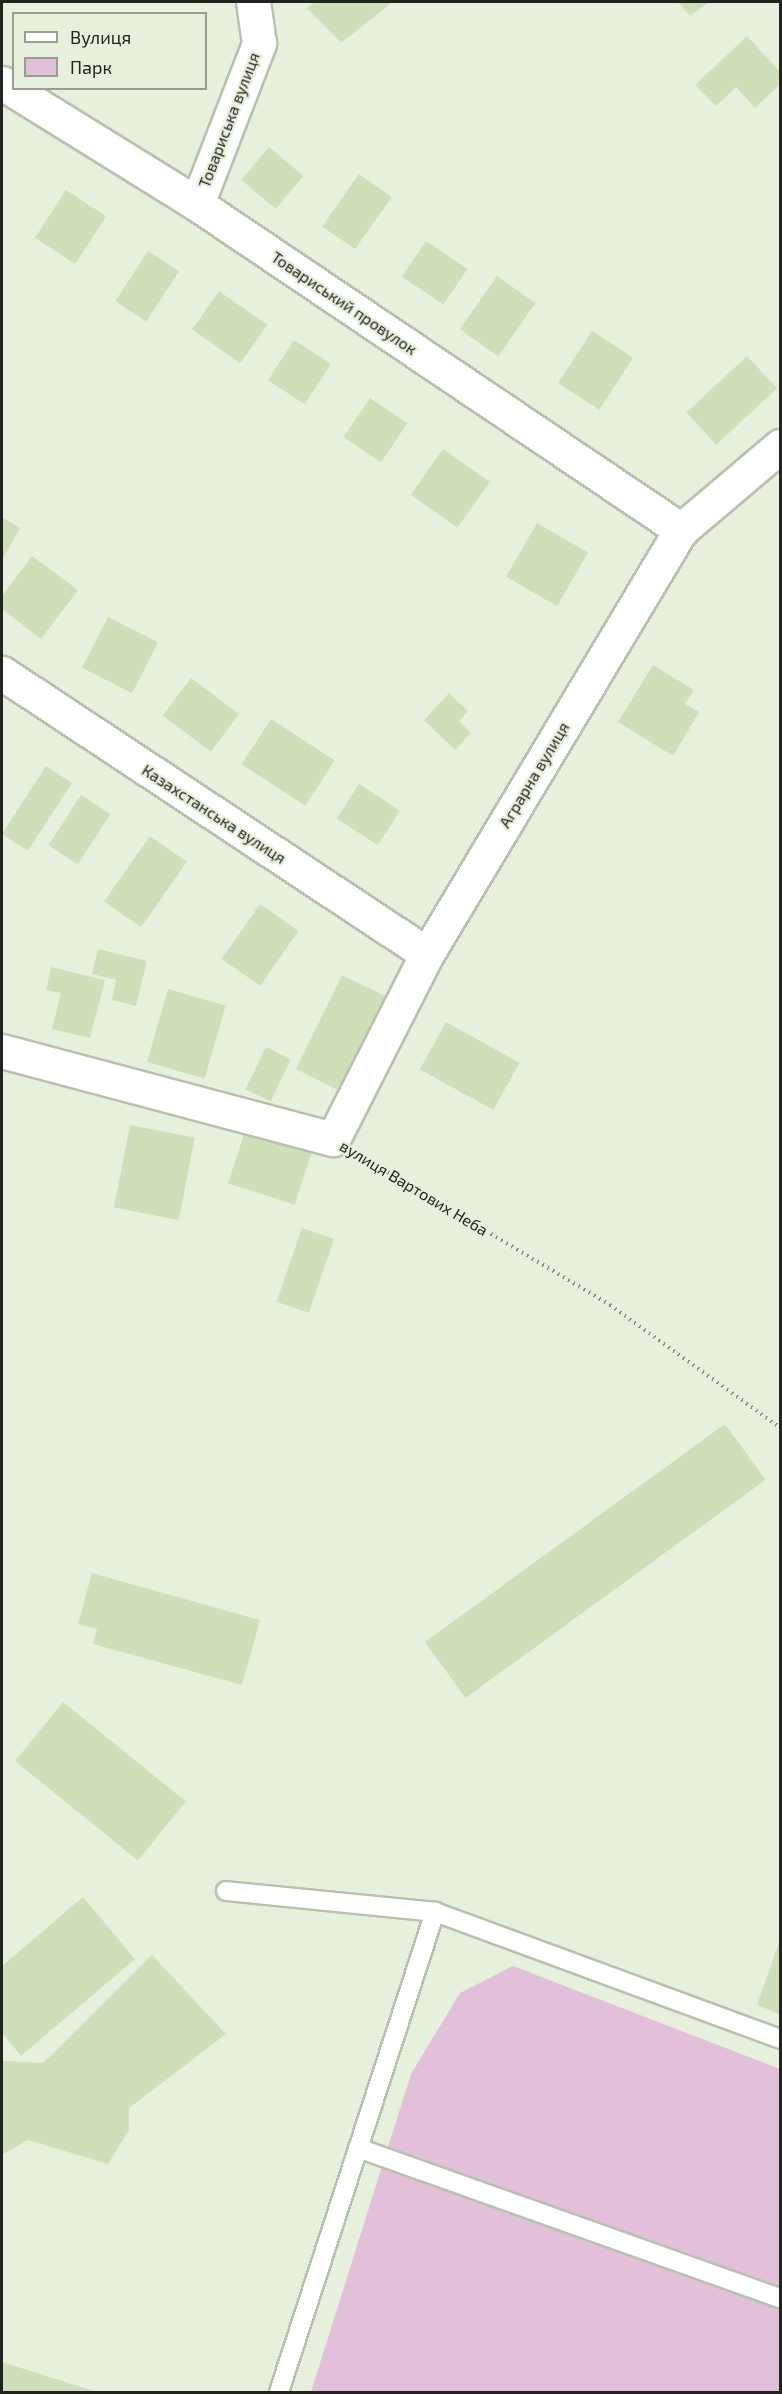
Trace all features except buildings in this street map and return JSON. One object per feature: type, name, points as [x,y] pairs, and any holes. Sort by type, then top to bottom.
[{"type":"street","name":"Товариська вулиця","points":[[197,204],[259,43],[253,2]]},
{"type":"street","name":"Товариський провулок","points":[[13,90],[197,204],[681,530]]},
{"type":"street","name":"Аграрна вулиця","points":[[333,1139],[427,954],[681,530],[780,446]]},
{"type":"street","name":"Казахстанська вулиця","points":[[2,673],[427,954]]},
{"type":"street","name":"вулиця Вартових Неба","points":[[2,1051],[333,1139]]},
{"type":"lane","points":[[226,1891],[435,1912],[780,2039]]},
{"type":"lane","points":[[279,2392],[435,1912]]},
{"type":"lane","points":[[358,2148],[780,2298]]},
{"type":"path","name":"вулиця Вартових Неба","points":[[333,1139],[610,1305],[778,1427]]},
{"type":"green space","points":[[513,1966],[780,2069],[780,2392],[311,2392],[411,2074],[460,1993]]}]
